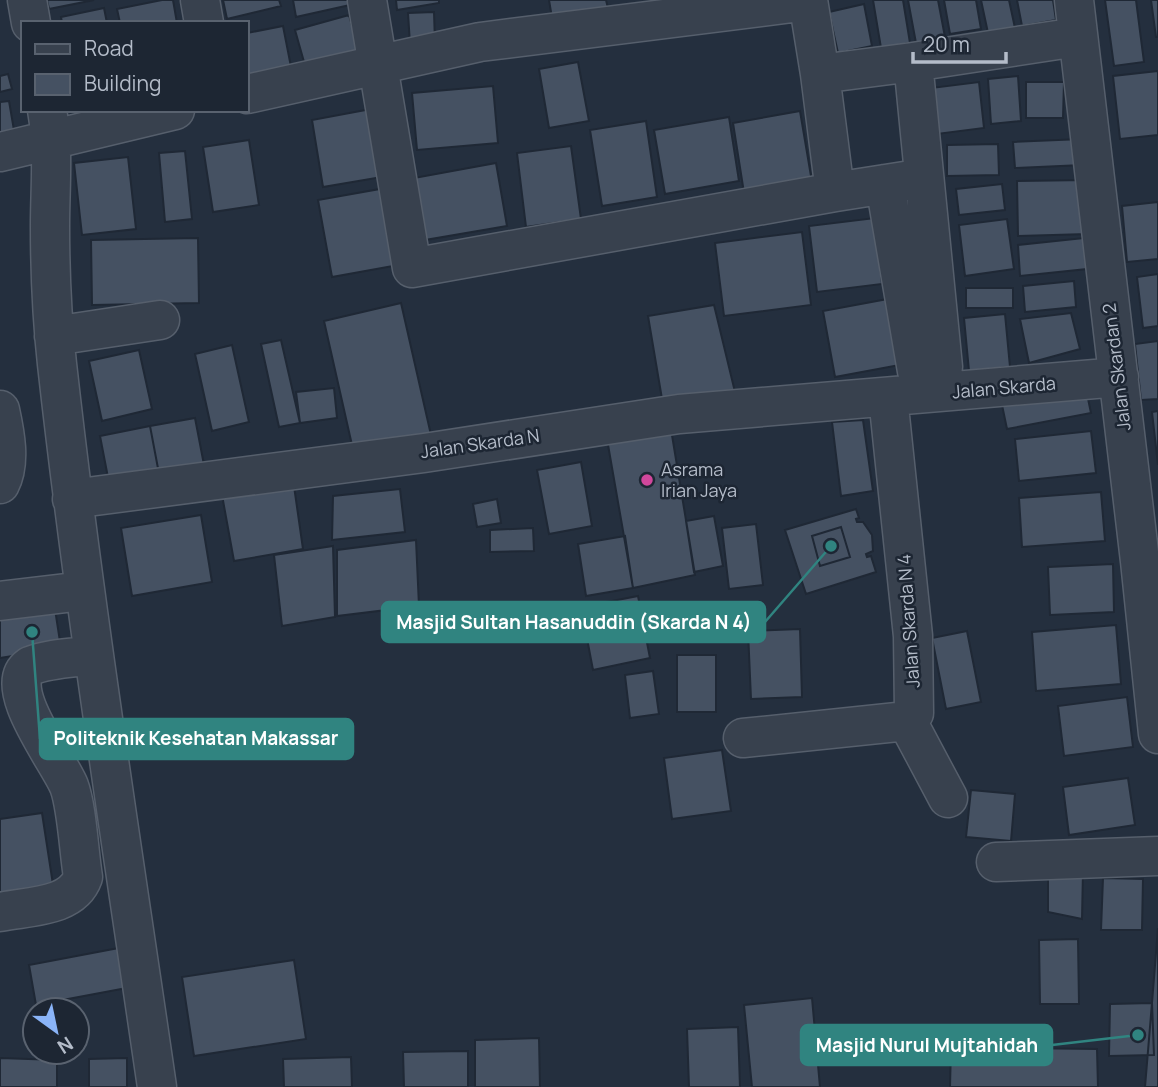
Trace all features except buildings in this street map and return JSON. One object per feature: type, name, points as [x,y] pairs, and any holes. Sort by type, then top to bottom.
[{"type":"street","points":[[27,0],[31,21]]},
{"type":"street","points":[[200,0],[204,21]]},
{"type":"street","points":[[367,0],[412,268],[924,178]]},
{"type":"street","points":[[248,94],[480,42],[808,1],[835,192]]},
{"type":"street","points":[[820,74],[913,62],[1075,18]]},
{"type":"street","name":"Jalan Skardan 2","points":[[1075,18],[1119,377],[1158,734]]},
{"type":"street","points":[[886,184],[918,276],[924,178],[913,62]]},
{"type":"street","points":[[0,152],[49,126],[159,112]]},
{"type":"street","points":[[49,126],[54,337],[72,499],[83,591],[157,1087]]},
{"type":"street","points":[[54,337],[160,320]]},
{"type":"street","name":"Jalan Skarda","points":[[888,397],[1119,377]]},
{"type":"street","name":"Jalan Skarda N","points":[[72,499],[424,453],[680,414],[888,397]]},
{"type":"street","name":"Jalan Skarda N 4","points":[[888,397],[913,636],[914,713],[906,721]]},
{"type":"street","points":[[0,410],[4,430],[5,474],[0,484]]},
{"type":"street","points":[[0,601],[83,591]]},
{"type":"street","points":[[0,912],[65,900],[79,889],[82,877],[70,789],[62,772],[22,715],[16,694],[16,680],[27,668],[44,662],[94,655]]},
{"type":"street","points":[[743,738],[906,721],[948,798]]},
{"type":"street","points":[[996,862],[1158,856]]},
{"type":"place","name":"Asrama Irian Jaya","points":[[647,480]]},
{"type":"place","name":"Masjid Sultan Hasanuddin (Skarda N 4)","points":[[831,546]]},
{"type":"place","name":"Politeknik Kesehatan Makassar","points":[[32,632]]},
{"type":"place","name":"Masjid Nurul Mujtahidah","points":[[1138,1035]]}]
